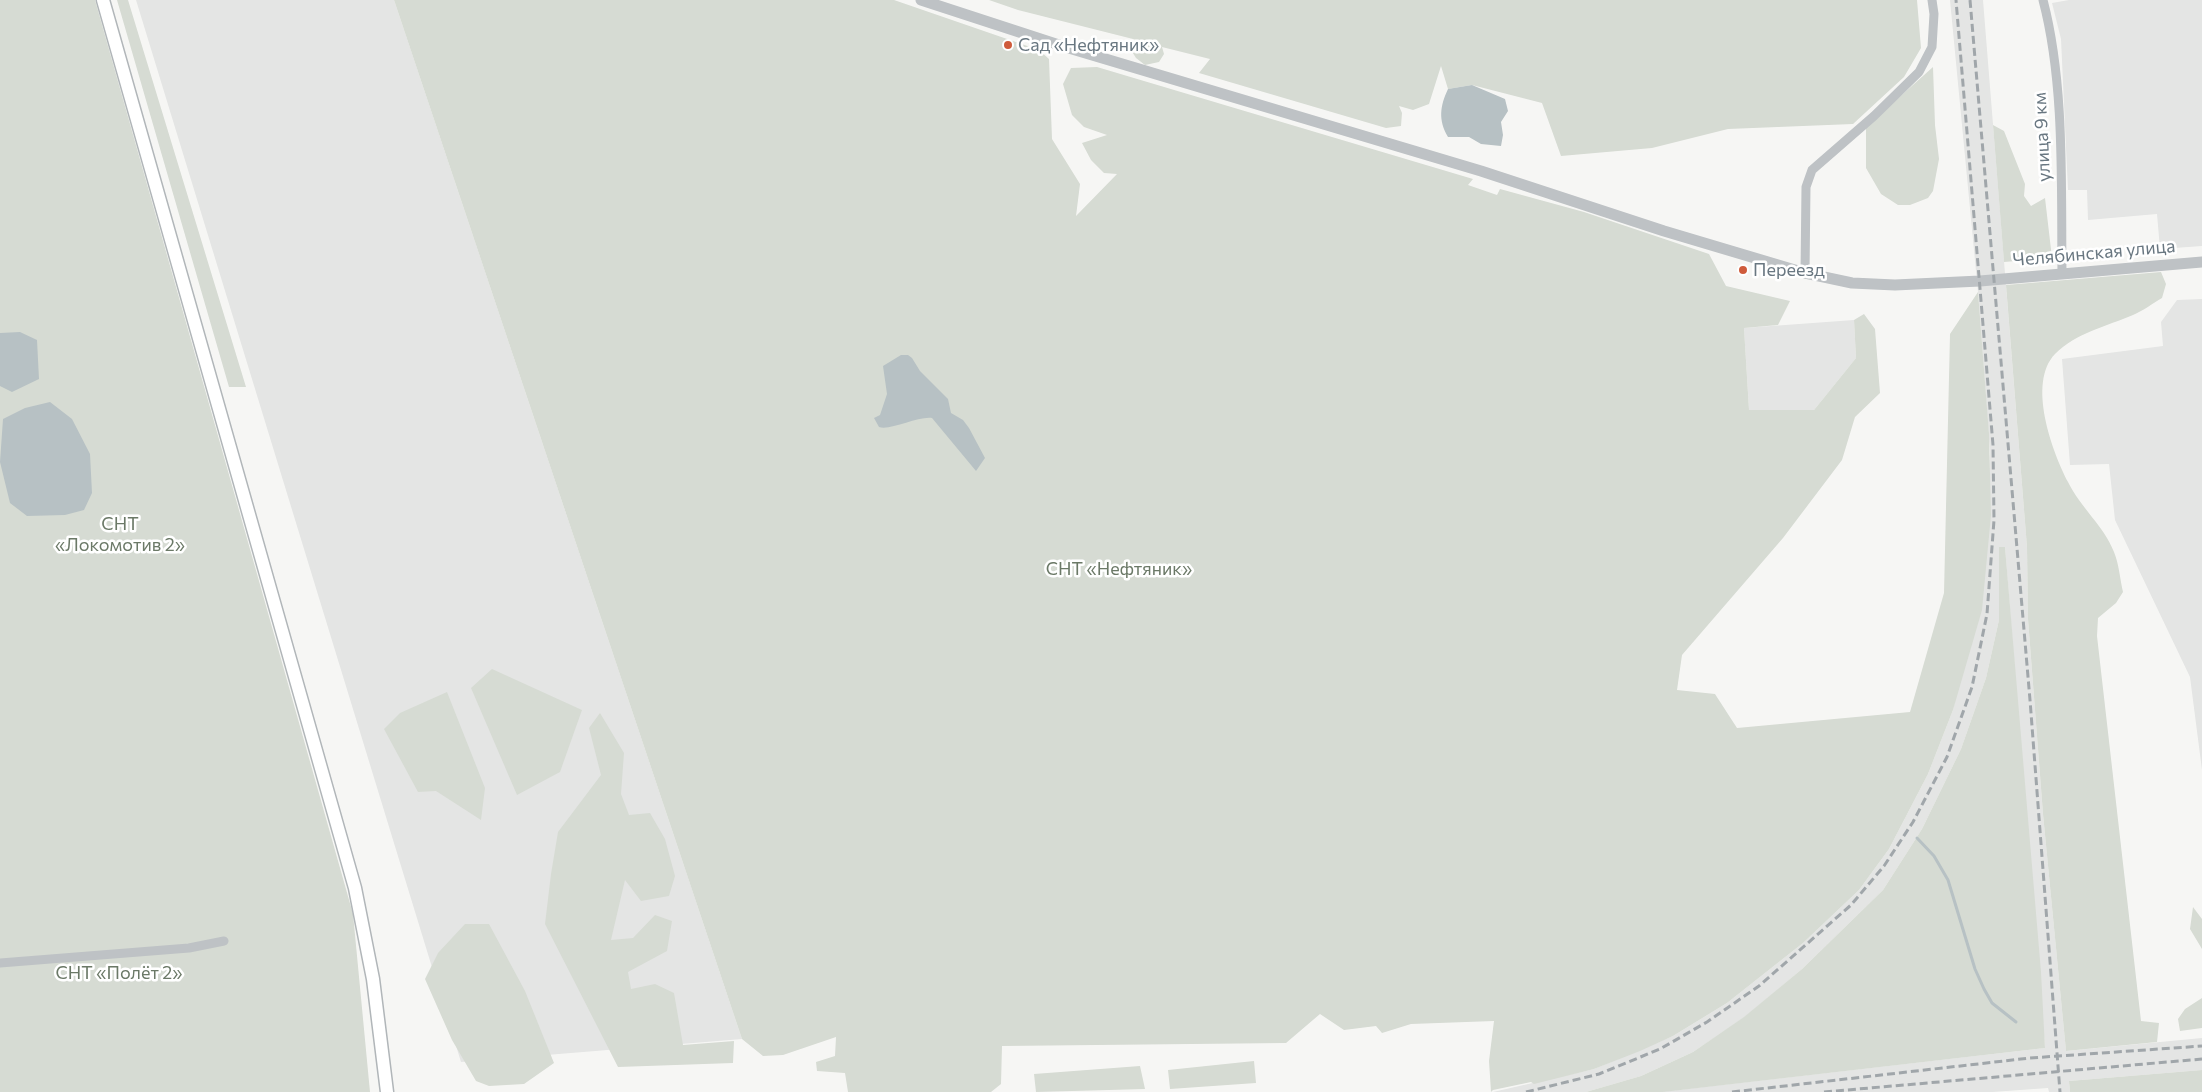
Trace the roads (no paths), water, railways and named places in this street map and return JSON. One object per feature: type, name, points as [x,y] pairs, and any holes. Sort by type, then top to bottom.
[{"type":"main road","points":[[103,0],[355,888],[373,979],[387,1092]]},
{"type":"street","name":"Челябинская улица","points":[[921,0],[1062,46],[1482,171],[1664,231],[1805,273],[1852,283],[1881,285],[1989,280],[2202,262]]},
{"type":"street","points":[[1805,273],[1806,188],[1812,170],[1874,116],[1919,72],[1932,47],[1934,14],[1932,0]]},
{"type":"street","name":"улица 9 км","points":[[2043,0],[2051,31],[2059,126],[2062,273]]},
{"type":"street","points":[[0,963],[189,948],[224,941]]},
{"type":"waterway","points":[[1917,838],[1934,856],[1948,880],[1975,969],[1984,989],[1992,1003],[2016,1022]]},
{"type":"railway","points":[[1526,1092],[1599,1074],[1660,1049],[1707,1022],[1759,986],[1851,905],[1884,866],[1913,822],[1947,757],[1972,687],[1987,614],[1994,520],[1993,445],[1956,0]]},
{"type":"railway","points":[[1970,0],[2030,700],[2060,1092]]},
{"type":"railway","points":[[1732,1092],[2030,1058],[2202,1046]]},
{"type":"railway","points":[[1824,1092],[2202,1059]]},
{"type":"place","name":"Сад «Нефтяник»","points":[[1008,45]]},
{"type":"place","name":"Переезд","points":[[1743,270]]},
{"type":"park label","name":"СНТ «Локомотив 2»","points":[[120,534]]},
{"type":"park label","name":"СНТ «Нефтяник»","points":[[1119,569]]},
{"type":"park label","name":"СНТ «Полёт 2»","points":[[119,973]]}]
